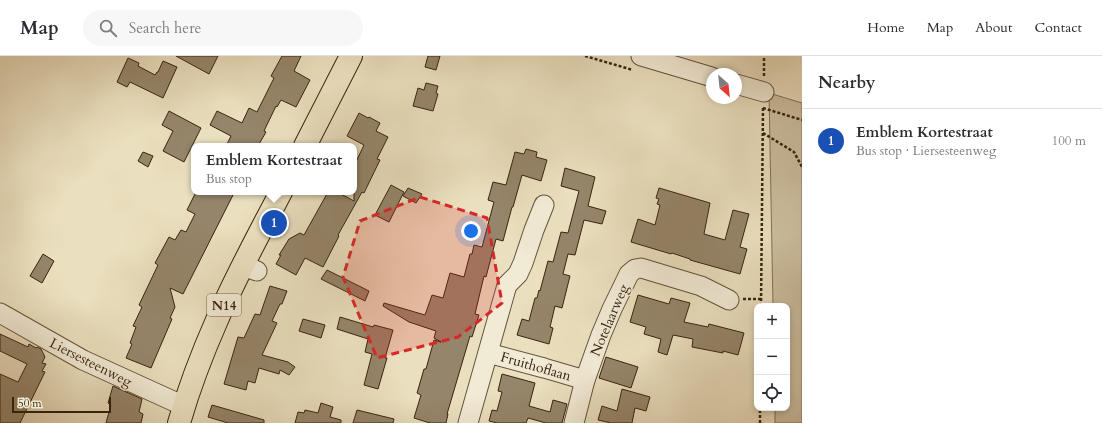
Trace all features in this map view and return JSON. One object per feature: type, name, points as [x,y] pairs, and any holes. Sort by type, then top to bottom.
[{"type":"main road","points":[[307,143],[351,56]]},
{"type":"main road","name":"Liersesteenweg","points":[[181,414],[192,380],[217,320],[250,269],[280,195]]},
{"type":"street","points":[[641,56],[706,75]]},
{"type":"street","points":[[742,86],[764,92]]},
{"type":"street","name":"Fruithoflaan","points":[[468,423],[507,285],[518,274],[544,205]]},
{"type":"street","name":"Notelaarweg","points":[[574,423],[585,380],[601,335],[629,274],[635,269],[641,268],[701,286],[729,300]]},
{"type":"street","name":"Liersesteenweg","points":[[0,313],[181,414]]},
{"type":"street","name":"Fruithoflaan","points":[[488,353],[585,380]]},
{"type":"path","points":[[761,303],[764,56]]},
{"type":"path","points":[[763,133],[794,152],[802,167]]},
{"type":"path","points":[[760,411],[760,423]]},
{"type":"highlighted area","points":[[420,197],[487,218],[502,303],[458,337],[377,358],[343,277],[360,221]]},
{"type":"shaded area","points":[[769,93],[802,103],[802,423],[775,423],[775,411],[790,411],[790,303],[773,303]]},
{"type":"building","points":[[176,56],[218,56],[209,74]]},
{"type":"building","points":[[282,56],[301,56],[294,71],[310,80],[296,107],[281,100],[277,107],[276,106],[264,131],[266,132],[260,143],[228,143],[231,136],[210,125],[217,111],[242,123],[249,108],[257,112],[274,78],[271,76]]},
{"type":"building","points":[[428,56],[440,56],[436,70],[425,67]]},
{"type":"building","points":[[128,58],[139,63],[138,66],[155,75],[163,61],[177,67],[163,98],[130,82],[127,87],[117,82]]},
{"type":"building","points":[[426,83],[438,86],[436,93],[438,94],[433,111],[413,106],[418,88],[424,90]]},
{"type":"building","points":[[169,111],[201,128],[194,143],[191,143],[191,148],[184,162],[163,151],[173,131],[162,125]]},
{"type":"building","points":[[359,113],[380,123],[376,131],[388,137],[377,159],[380,160],[364,193],[362,192],[338,235],[339,236],[323,267],[305,258],[296,275],[276,264],[281,255],[279,255],[289,239],[300,233],[304,235],[326,195],[343,195],[354,201],[354,195],[357,195],[357,160],[364,145],[347,136]]},
{"type":"building","points":[[526,149],[537,152],[536,157],[547,160],[541,181],[522,175],[503,241],[496,239],[486,277],[484,276],[475,314],[479,315],[472,337],[470,336],[447,414],[446,423],[430,423],[414,418],[421,395],[417,393],[424,369],[426,369],[434,340],[441,342],[434,338],[436,331],[409,322],[383,306],[384,303],[425,315],[432,295],[443,298],[450,273],[464,277],[474,245],[482,247],[494,202],[488,200],[493,182],[506,185],[515,152],[524,154]]},
{"type":"building","points":[[143,152],[153,156],[148,167],[138,161]]},
{"type":"building","points":[[565,168],[595,177],[588,206],[606,211],[602,224],[584,220],[575,255],[568,254],[563,274],[570,276],[562,308],[555,306],[550,327],[553,328],[549,344],[517,335],[522,319],[529,321],[535,298],[537,298],[539,290],[540,291],[548,261],[553,262],[561,232],[568,233],[579,191],[561,186]]},
{"type":"building","points":[[391,185],[404,192],[389,222],[375,215]]},
{"type":"building","points":[[408,188],[422,194],[416,203],[403,196]]},
{"type":"building","points":[[659,188],[710,203],[704,234],[725,240],[733,210],[749,214],[740,247],[747,249],[740,274],[631,242],[638,219],[655,225],[660,205],[657,204],[659,199],[656,198]]},
{"type":"building","points":[[194,195],[233,195],[183,294],[170,288],[175,307],[170,318],[172,319],[151,368],[126,358],[132,344],[130,343],[136,327],[133,326],[142,307],[139,305],[158,265],[155,263],[169,237],[175,240],[181,230],[186,232],[195,214],[187,210]]},
{"type":"building","points":[[43,254],[54,261],[42,283],[30,276]]},
{"type":"building","points":[[327,270],[369,291],[365,301],[321,279]]},
{"type":"building","points":[[270,286],[287,291],[282,304],[280,304],[272,321],[277,323],[262,355],[288,362],[295,367],[289,375],[280,370],[279,374],[259,368],[255,383],[248,381],[246,390],[224,384],[238,337],[244,338],[255,314],[260,315]]},
{"type":"building","points":[[638,295],[669,304],[671,298],[690,303],[684,322],[708,327],[709,324],[744,333],[738,355],[723,351],[723,353],[692,347],[693,339],[673,335],[667,355],[658,352],[661,339],[644,334],[646,327],[630,322]]},
{"type":"building","points":[[340,317],[373,327],[374,325],[393,330],[378,389],[364,385],[372,354],[365,352],[368,339],[337,329]]},
{"type":"building","points":[[303,319],[325,325],[321,338],[299,331]]},
{"type":"building","points":[[0,334],[28,347],[29,344],[41,349],[45,357],[42,363],[46,364],[42,371],[45,372],[20,423],[0,423],[0,374],[18,382],[27,364],[0,351]]},
{"type":"building","points":[[606,357],[638,367],[631,388],[599,378]]},
{"type":"building","points":[[502,374],[535,383],[529,406],[550,412],[553,400],[567,404],[562,423],[546,423],[528,418],[526,423],[497,423],[489,421],[492,410],[497,411],[502,392],[498,391]]},
{"type":"building","points":[[113,386],[142,399],[139,412],[143,414],[141,423],[106,423],[111,405],[108,403]]},
{"type":"building","points":[[622,389],[650,397],[646,411],[635,408],[632,423],[611,423],[598,420],[602,406],[617,411]]},
{"type":"building","points":[[321,403],[333,407],[330,417],[341,420],[341,423],[295,423],[298,412],[304,413],[305,410],[318,413]]},
{"type":"building","points":[[212,405],[264,420],[264,423],[228,423],[208,417]]},
{"type":"building","points":[[357,410],[394,419],[393,423],[353,423]]},
{"type":"place","name":"Emblem Kortestraat","points":[[274,223]]}]
